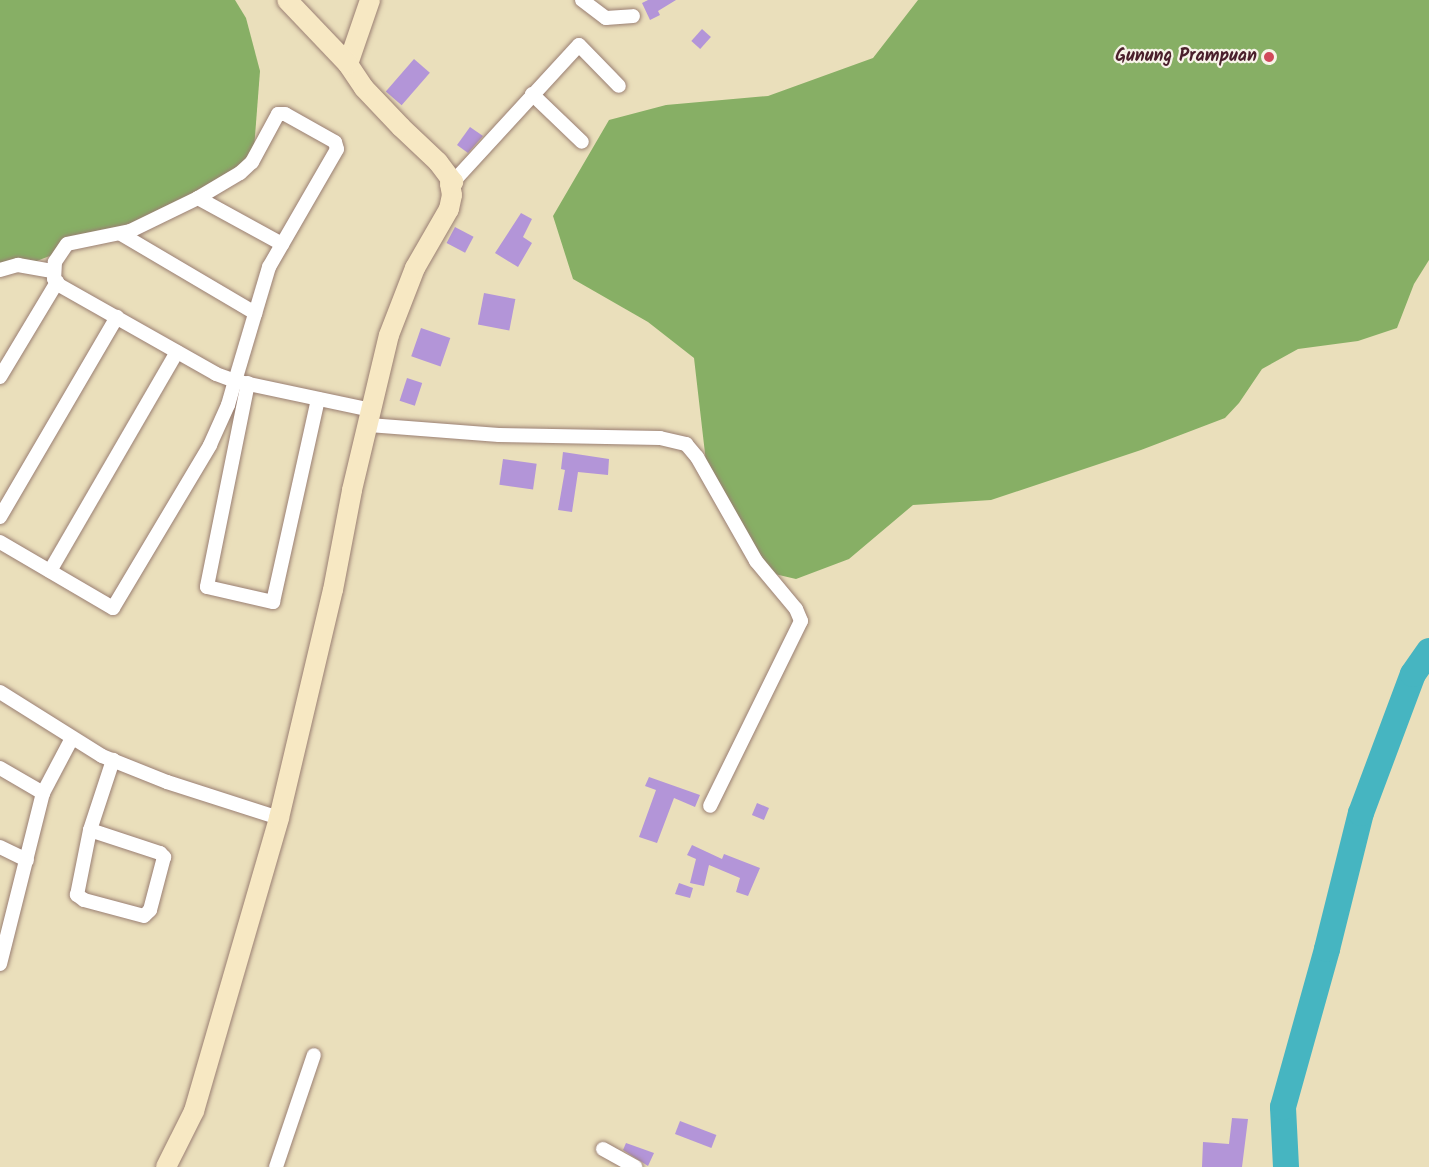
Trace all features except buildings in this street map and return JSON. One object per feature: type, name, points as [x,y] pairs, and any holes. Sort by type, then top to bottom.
[{"type":"street","points":[[287,0],[348,64],[364,88],[429,153],[453,182]]},
{"type":"street","points":[[348,64],[370,0]]},
{"type":"street","points":[[582,0],[606,18],[633,16]]},
{"type":"street","points":[[166,1167],[194,1111],[279,818],[333,590],[352,490],[397,311],[415,268],[449,209],[453,182],[579,45],[619,86]]},
{"type":"street","points":[[532,94],[582,142]]},
{"type":"street","points":[[0,377],[55,277],[67,244],[121,234],[198,198],[247,169],[278,114],[285,114],[338,146],[269,267],[255,313],[207,587],[273,602],[318,399]]},
{"type":"street","points":[[198,198],[282,244]]},
{"type":"street","points":[[121,234],[255,313]]},
{"type":"street","points":[[0,270],[18,265],[55,277],[117,317],[216,374],[318,399],[370,418],[499,435],[660,438],[686,444],[697,457],[756,561],[796,609],[801,621],[710,806]]},
{"type":"street","points":[[0,517],[117,317]]},
{"type":"street","points":[[50,571],[177,352]]},
{"type":"street","points":[[0,542],[113,608],[210,445],[242,382]]},
{"type":"street","points":[[0,692],[56,725],[72,738],[113,760],[167,782],[279,818]]},
{"type":"street","points":[[0,964],[43,793],[72,738]]},
{"type":"street","points":[[90,830],[160,853],[164,857],[150,910],[144,916],[84,900],[77,895],[90,830],[113,760]]},
{"type":"street","points":[[0,768],[43,793]]},
{"type":"street","points":[[0,847],[27,860]]},
{"type":"street","points":[[276,1167],[314,1055]]},
{"type":"street","points":[[603,1149],[635,1167]]},
{"type":"green space","points":[[0,0],[235,0],[246,18],[260,71],[254,149],[234,176],[110,233],[0,275]]},
{"type":"green space","points":[[918,0],[1429,0],[1429,260],[1414,284],[1397,328],[1358,341],[1298,349],[1262,369],[1239,403],[1225,418],[1141,450],[991,500],[913,505],[849,559],[796,579],[766,572],[706,462],[694,358],[648,322],[573,279],[553,216],[609,120],[666,105],[768,96],[873,58]]},
{"type":"waterway","points":[[1286,1167],[1283,1107],[1327,949],[1361,813],[1413,674],[1429,651]]},
{"type":"place","name":"Gunung Prampuan","points":[[1269,57]]}]
